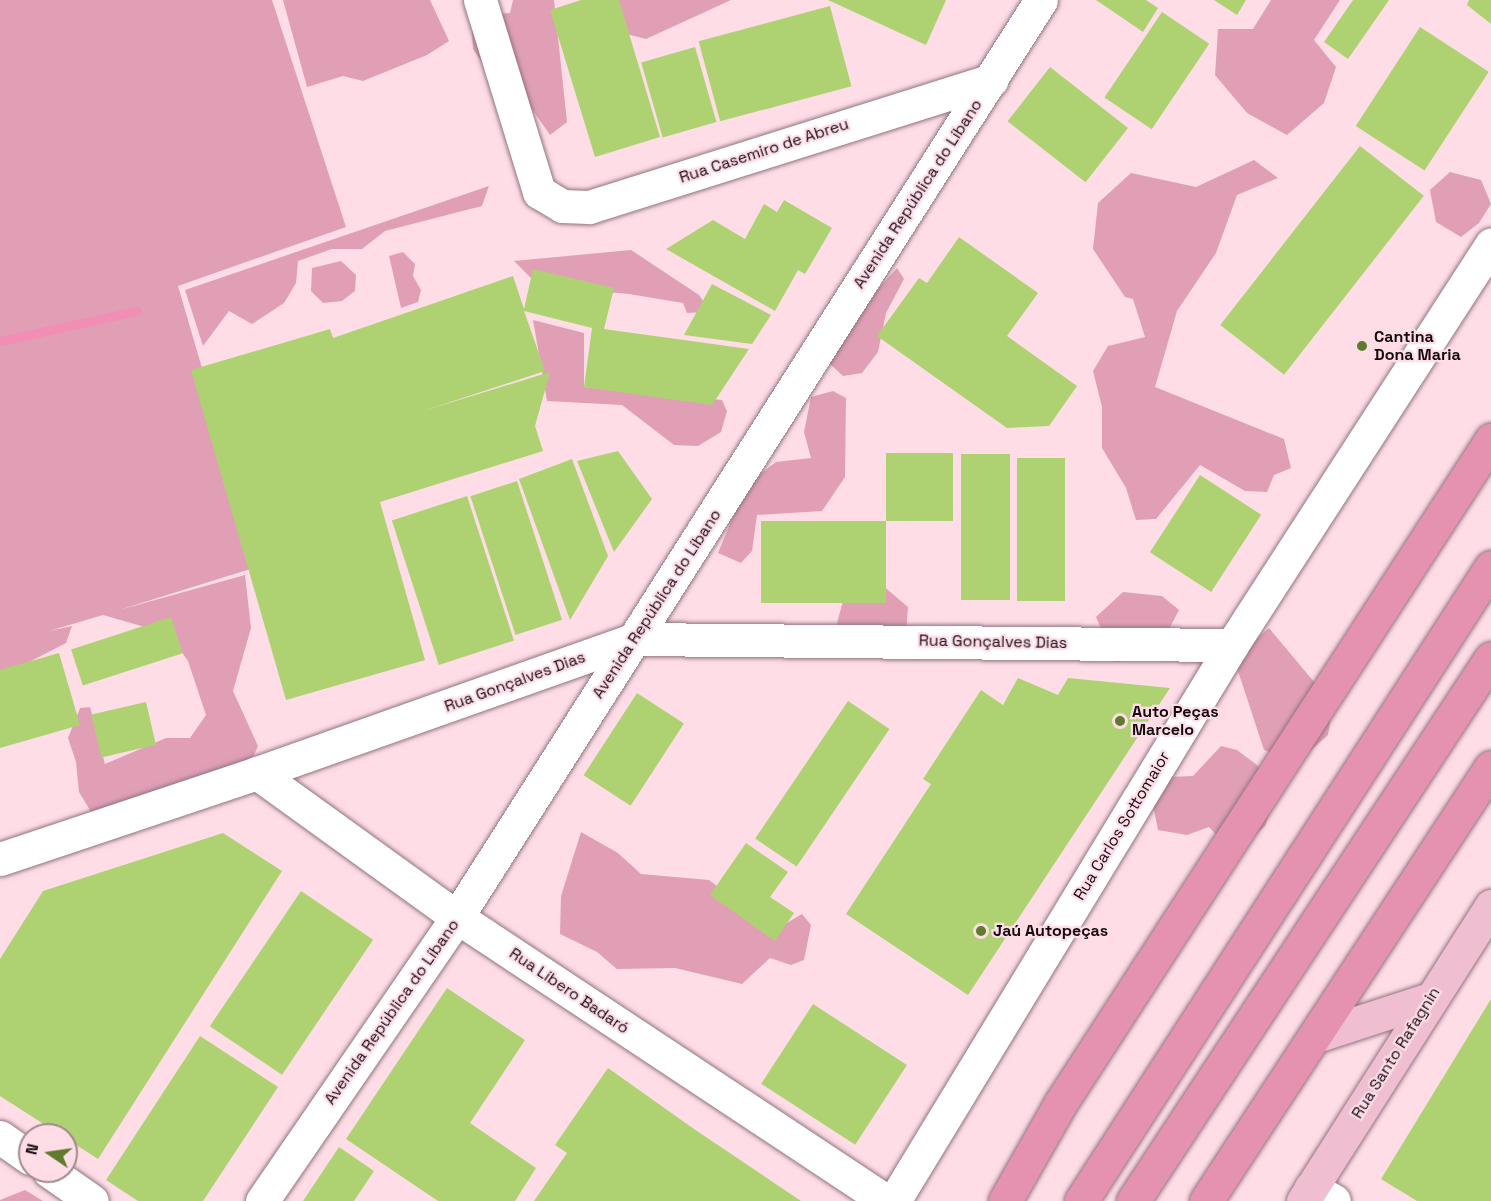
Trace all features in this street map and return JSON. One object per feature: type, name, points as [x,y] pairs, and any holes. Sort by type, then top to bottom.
[{"type":"highway","points":[[1005,1201],[1060,1104],[1491,440]]},
{"type":"highway","points":[[1082,1201],[1491,567]]},
{"type":"highway","points":[[1133,1201],[1491,658]]},
{"type":"highway","points":[[1206,1201],[1491,768]]},
{"type":"main road","name":"Rua Santo Rafagnin","points":[[1316,1197],[1430,999],[1491,906]]},
{"type":"main road","points":[[1316,1036],[1430,999]]},
{"type":"street","name":"Rua Casemiro de Abreu","points":[[480,0],[539,192],[562,206],[589,207],[992,80]]},
{"type":"street","name":"Avenida República do Líbano","points":[[262,1201],[457,917],[1041,0]]},
{"type":"street","name":"Rua Carlos Sottomaior","points":[[894,1201],[1232,645],[1482,266],[1491,244]]},
{"type":"street","name":"Rua Gonçalves Dias","points":[[0,858],[257,773],[635,639],[1232,645]]},
{"type":"street","name":"Rua Líbero Badaró","points":[[257,773],[457,917],[886,1201]]},
{"type":"street","points":[[0,1137],[18,1150]]},
{"type":"street","points":[[66,1183],[92,1201]]},
{"type":"shaded area","points":[[0,0],[272,0],[346,227],[178,286],[260,566],[119,610],[245,575],[251,628],[233,691],[258,746],[250,764],[96,820],[79,792],[76,762],[68,738],[80,708],[90,707],[105,764],[166,738],[190,738],[206,715],[188,661],[169,634],[103,615],[49,631],[72,626],[66,643],[0,677]]},
{"type":"shaded area","points":[[283,0],[430,0],[449,41],[427,55],[363,81],[343,76],[307,87]]},
{"type":"shaded area","points":[[513,0],[554,0],[567,122],[550,135],[525,99],[494,81],[473,49],[471,16],[510,13]]},
{"type":"shaded area","points":[[599,0],[731,0],[646,39],[611,30]]},
{"type":"shaded area","points":[[1271,0],[1340,0],[1314,40],[1336,67],[1324,103],[1287,135],[1247,113],[1215,75],[1218,29],[1253,29]]},
{"type":"shaded area","points":[[1254,160],[1278,178],[1237,195],[1216,253],[1177,311],[1155,387],[1284,439],[1291,468],[1274,475],[1267,492],[1245,491],[1200,465],[1156,519],[1136,520],[1126,488],[1102,448],[1102,407],[1093,371],[1108,346],[1145,337],[1133,299],[1125,297],[1093,249],[1098,203],[1131,173],[1196,187]]},
{"type":"shaded area","points":[[1450,172],[1481,180],[1491,204],[1479,223],[1461,237],[1436,222],[1430,190]]},
{"type":"shaded area","points":[[489,186],[482,206],[385,231],[362,249],[332,249],[298,261],[296,283],[284,303],[252,324],[229,311],[203,346],[185,290]]},
{"type":"shaded area","points":[[631,250],[699,295],[706,305],[703,312],[687,313],[683,303],[629,294],[539,286],[514,261]]},
{"type":"shaded area","points":[[403,252],[415,264],[413,276],[421,290],[418,302],[401,308],[389,256]]},
{"type":"shaded area","points":[[341,261],[356,275],[355,291],[342,301],[323,303],[311,291],[312,268]]},
{"type":"shaded area","points":[[897,268],[904,279],[886,313],[878,352],[862,373],[843,376],[829,363],[861,308]]},
{"type":"shaded area","points":[[533,320],[584,333],[584,387],[722,400],[727,411],[721,432],[698,446],[674,445],[622,405],[547,401]]},
{"type":"shaded area","points":[[833,391],[846,398],[845,477],[822,511],[757,515],[752,551],[741,563],[718,553],[746,485],[776,462],[811,458],[804,432],[811,397]]},
{"type":"shaded area","points":[[875,579],[908,607],[906,633],[852,654],[837,623],[846,590]]},
{"type":"shaded area","points":[[1123,592],[1162,596],[1179,610],[1155,656],[1116,662],[1096,617]]},
{"type":"shaded area","points":[[1269,628],[1315,683],[1332,711],[1328,735],[1298,762],[1264,750],[1237,668],[1250,644]]},
{"type":"shaded area","points":[[1221,746],[1237,750],[1257,765],[1276,794],[1265,826],[1234,854],[1209,827],[1187,835],[1158,830],[1152,800],[1168,777],[1193,776]]},
{"type":"shaded area","points":[[581,832],[618,853],[641,874],[709,880],[775,930],[802,914],[811,925],[804,960],[791,965],[770,958],[742,984],[675,968],[617,969],[597,952],[560,934],[561,896]]},
{"type":"shaded area","points":[[25,1190],[43,1201],[0,1201],[0,1200]]},
{"type":"building","points":[[581,0],[619,0],[660,137],[595,157],[550,10]]},
{"type":"building","points":[[828,0],[946,0],[926,45]]},
{"type":"building","points":[[1096,0],[1146,0],[1158,8],[1143,32]]},
{"type":"building","points":[[1214,0],[1246,0],[1237,15]]},
{"type":"building","points":[[1353,0],[1389,0],[1348,59],[1324,42]]},
{"type":"building","points":[[1469,0],[1491,0],[1491,24],[1467,5]]},
{"type":"building","points":[[830,6],[851,86],[720,121],[699,41]]},
{"type":"building","points":[[1162,12],[1209,44],[1152,129],[1104,97]]},
{"type":"building","points":[[1420,27],[1489,72],[1425,171],[1356,126]]},
{"type":"building","points":[[695,47],[716,122],[663,137],[641,62]]},
{"type":"building","points":[[1050,67],[1128,128],[1086,182],[1008,121]]},
{"type":"building","points":[[1360,146],[1424,196],[1284,375],[1220,325]]},
{"type":"building","points":[[784,200],[832,228],[805,274],[798,270],[775,311],[666,249],[713,220],[745,239],[764,204],[777,212]]},
{"type":"building","points":[[959,237],[1038,293],[1007,336],[1077,386],[1049,426],[1007,428],[877,336],[919,278],[927,283]]},
{"type":"building","points":[[533,269],[614,288],[604,329],[749,349],[712,405],[584,387],[592,328],[524,311],[545,371],[423,411],[550,372],[535,426],[543,451],[380,502],[425,660],[286,700],[191,370],[330,329],[333,338],[513,276],[524,309]]},
{"type":"building","points":[[712,284],[771,315],[752,344],[684,335]]},
{"type":"building","points":[[618,451],[652,499],[614,552],[577,461]]},
{"type":"building","points":[[886,453],[953,453],[953,521],[886,521]]},
{"type":"building","points":[[961,454],[1010,454],[1010,600],[961,600]]},
{"type":"building","points":[[1017,458],[1065,458],[1065,601],[1017,601]]},
{"type":"building","points":[[572,459],[608,556],[570,620],[519,479]]},
{"type":"building","points":[[1200,475],[1261,515],[1211,592],[1150,552]]},
{"type":"building","points":[[517,481],[562,620],[516,635],[470,496]]},
{"type":"building","points":[[467,496],[514,641],[439,665],[392,520]]},
{"type":"building","points":[[761,521],[886,521],[886,603],[761,603]]},
{"type":"building","points":[[171,617],[183,653],[83,686],[71,649]]},
{"type":"building","points":[[59,653],[80,725],[0,748],[0,670]]},
{"type":"building","points":[[1018,678],[1058,695],[1068,678],[1170,688],[968,995],[846,914],[931,784],[923,779],[981,690],[1003,705]]},
{"type":"building","points":[[637,693],[684,723],[631,806],[584,775]]},
{"type":"building","points":[[848,701],[889,729],[797,867],[755,839]]},
{"type":"building","points":[[146,702],[156,745],[101,757],[91,715]]},
{"type":"building","points":[[223,833],[282,871],[98,1159],[78,1146],[78,1123],[42,1123],[0,1096],[0,959],[43,891]]},
{"type":"building","points":[[746,843],[788,872],[770,897],[794,913],[775,941],[710,895]]},
{"type":"building","points":[[301,891],[373,940],[282,1075],[210,1026]]},
{"type":"building","points":[[447,988],[525,1040],[470,1123],[536,1168],[515,1201],[438,1201],[346,1139]]},
{"type":"building","points":[[1491,999],[1491,1201],[1417,1201],[1381,1179]]},
{"type":"building","points":[[813,1004],[907,1065],[855,1145],[761,1084]]},
{"type":"building","points":[[200,1036],[278,1087],[203,1201],[138,1201],[106,1180]]},
{"type":"building","points":[[608,1068],[801,1201],[534,1201],[567,1153],[555,1145]]},
{"type":"building","points":[[339,1147],[374,1171],[354,1201],[303,1201]]},
{"type":"waterway","points":[[0,341],[137,311]]},
{"type":"place","name":"Cantina Dona Maria","points":[[1362,346]]},
{"type":"place","name":"Auto Peças Marcelo","points":[[1120,721]]},
{"type":"place","name":"Jaú Autopeças","points":[[981,931]]}]
